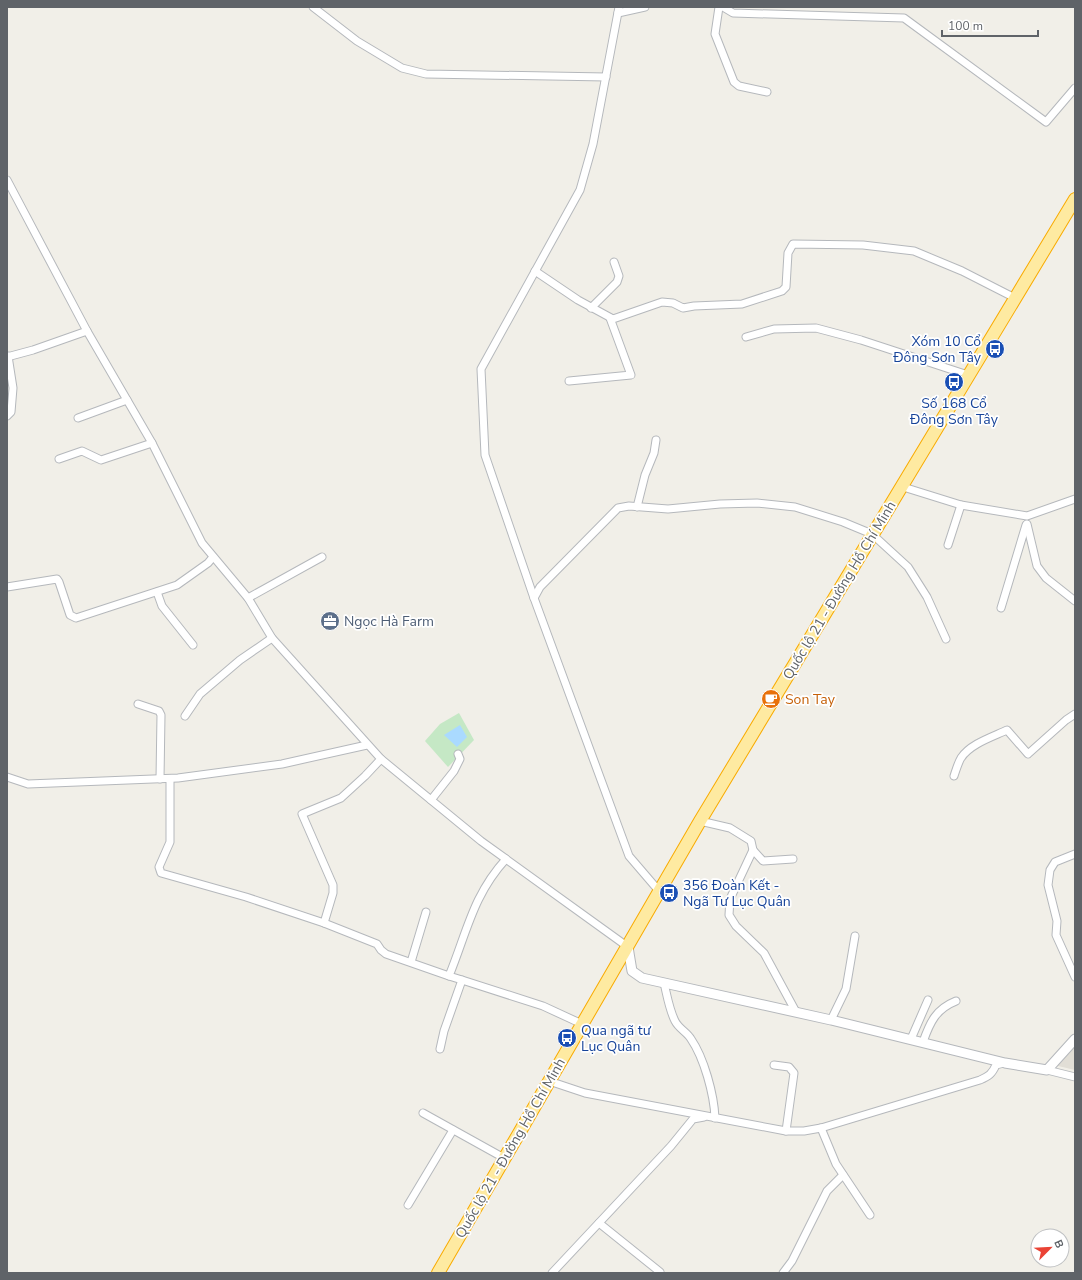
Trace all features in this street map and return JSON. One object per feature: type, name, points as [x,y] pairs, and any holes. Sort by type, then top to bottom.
[{"type":"highway","name":"Quốc lộ 21 - Đường Hồ Chí Minh","points":[[438,1273],[628,947],[700,820],[900,486],[1075,199]]},
{"type":"street","points":[[313,7],[357,41],[402,68],[426,74],[606,77]]},
{"type":"street","points":[[645,7],[619,10],[593,144],[580,190],[481,370],[485,454],[534,598],[628,856],[659,891]]},
{"type":"street","points":[[719,7],[714,34],[734,82],[739,86],[767,92]]},
{"type":"street","points":[[723,7],[733,13],[904,18],[1046,122],[1075,88]]},
{"type":"street","points":[[7,180],[87,331],[152,443],[202,543],[248,598],[272,638],[381,759],[506,859],[628,947],[632,971],[642,978],[1075,1077]]},
{"type":"street","points":[[535,271],[591,308],[610,318],[621,316],[662,302],[673,303],[683,308],[707,305],[742,304],[782,290],[787,285],[789,250],[791,245],[796,243],[863,245],[914,250],[962,271],[1015,298]]},
{"type":"street","points":[[591,308],[617,282],[619,276],[614,262]]},
{"type":"street","points":[[569,381],[631,375],[610,318]]},
{"type":"street","points":[[746,337],[774,329],[816,328],[861,340],[968,375]]},
{"type":"street","points":[[7,416],[11,412],[13,388],[7,356],[33,350],[87,331]]},
{"type":"street","points":[[78,418],[127,400]]},
{"type":"street","points":[[637,507],[645,476],[654,453],[656,440]]},
{"type":"street","points":[[59,459],[82,452],[102,460],[152,443]]},
{"type":"street","points":[[900,486],[961,504],[1027,520],[1075,499]]},
{"type":"street","points":[[534,598],[540,587],[618,508],[637,507],[668,509],[720,504],[757,503],[789,506],[813,511],[872,534],[896,554],[918,580],[946,639]]},
{"type":"street","points":[[948,545],[961,504]]},
{"type":"street","points":[[1027,520],[1037,566],[1046,578],[1075,601]]},
{"type":"street","points":[[1001,608],[1027,520]]},
{"type":"street","points":[[7,587],[57,579],[60,582],[70,615],[74,618],[177,586],[208,563],[213,557]]},
{"type":"street","points":[[248,598],[322,557]]},
{"type":"street","points":[[157,592],[162,606],[193,645]]},
{"type":"street","points":[[185,716],[200,694],[240,660],[272,638]]},
{"type":"street","points":[[138,704],[159,711],[161,715],[160,779]]},
{"type":"street","points":[[954,776],[960,759],[966,752],[976,745],[1007,730],[1028,754],[1066,720],[1075,714]]},
{"type":"street","points":[[7,777],[28,784],[160,779],[282,764],[367,744]]},
{"type":"street","points":[[431,800],[454,771],[460,758],[458,754]]},
{"type":"street","points":[[324,923],[333,893],[333,885],[302,814],[341,798],[381,759]]},
{"type":"street","points":[[170,778],[170,842],[159,867],[161,873],[246,897],[324,923],[377,944],[386,954],[543,1006],[582,1024]]},
{"type":"street","points":[[700,820],[738,832],[751,841],[753,850],[763,860],[793,859]]},
{"type":"street","points":[[753,850],[730,899],[728,910],[729,915],[736,926],[764,953],[796,1012]]},
{"type":"street","points":[[1075,854],[1055,862],[1050,870],[1048,885],[1057,921],[1056,935],[1075,976]]},
{"type":"street","points":[[449,976],[481,893],[492,874],[506,859]]},
{"type":"street","points":[[411,962],[426,912]]},
{"type":"street","points":[[831,1020],[846,989],[855,936]]},
{"type":"street","points":[[440,1049],[444,1031],[462,980]]},
{"type":"street","points":[[664,983],[674,1018],[679,1028],[692,1040],[706,1072],[713,1100],[715,1118]]},
{"type":"street","points":[[911,1039],[928,1000]]},
{"type":"street","points":[[923,1042],[936,1014],[947,1004],[956,1000]]},
{"type":"street","points":[[1047,1070],[1075,1039]]},
{"type":"street","points":[[549,1081],[585,1093],[786,1131],[804,1131],[821,1128],[989,1077],[996,1065],[1005,1062]]},
{"type":"street","points":[[774,1065],[789,1067],[794,1073],[786,1131]]},
{"type":"street","points":[[423,1113],[504,1158]]},
{"type":"street","points":[[552,1273],[671,1146],[693,1120],[706,1116]]},
{"type":"street","points":[[821,1128],[836,1164],[870,1215]]},
{"type":"street","points":[[408,1205],[454,1130]]},
{"type":"street","points":[[783,1273],[792,1261],[828,1191],[844,1175]]},
{"type":"street","points":[[599,1223],[660,1272]]},
{"type":"shaded area","points":[[1075,1046],[1075,1070],[1054,1065]]},
{"type":"green space","points":[[459,713],[474,740],[448,767],[425,741],[440,724]]},
{"type":"water","points":[[460,725],[467,737],[457,747],[444,735]]},
{"type":"place","name":"Xóm 10 Cổ Đông Sơn Tây","points":[[995,349]]},
{"type":"place","name":"Số 168 Cổ Đông Sơn Tây","points":[[954,382]]},
{"type":"place","name":"Ngọc Hà Farm","points":[[330,621]]},
{"type":"place","name":"Son Tay","points":[[771,699]]},
{"type":"place","name":"356 Đoàn Kết - Ngã Tư Lục Quân","points":[[669,893]]},
{"type":"place","name":"Qua ngã tư Lục Quân","points":[[567,1038]]}]
